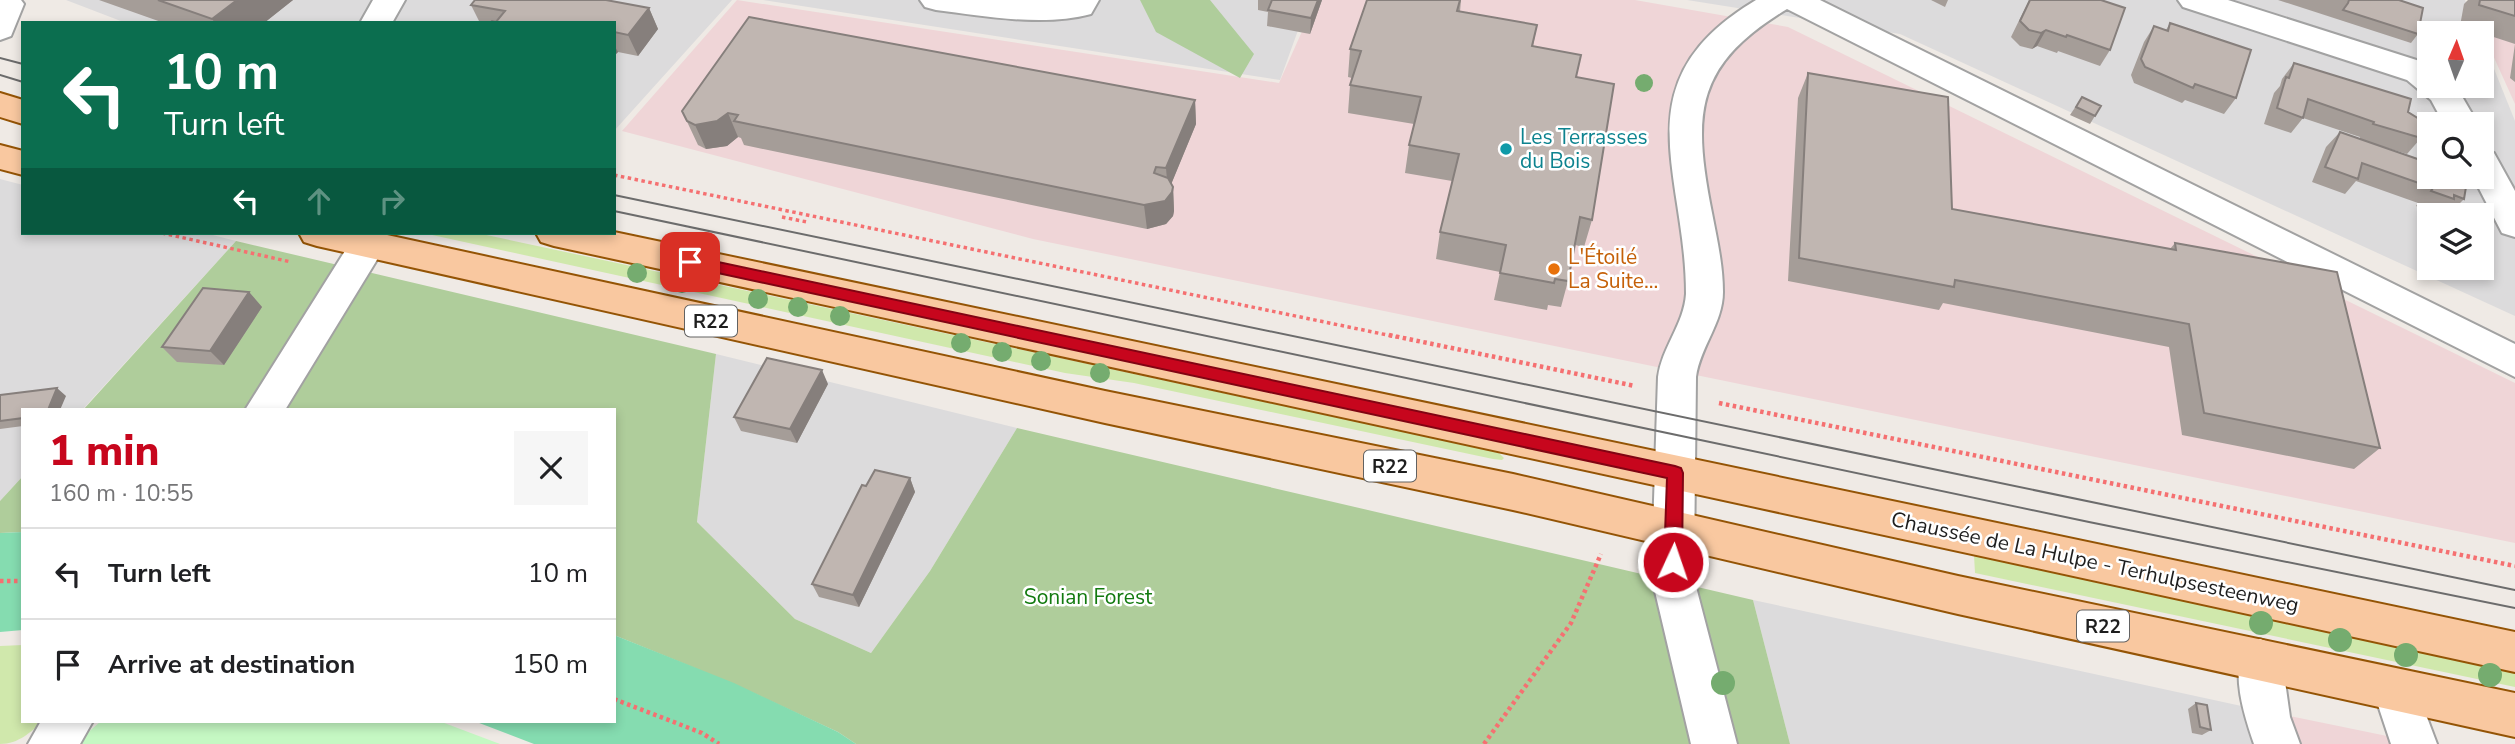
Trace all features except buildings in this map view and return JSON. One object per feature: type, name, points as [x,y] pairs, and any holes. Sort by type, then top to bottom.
[{"type":"main road","points":[[0,105],[21,111]]},
{"type":"main road","points":[[0,157],[21,162]]},
{"type":"main road","name":"R22","points":[[326,235],[1105,407],[1513,492],[1945,592],[2515,715]]},
{"type":"main road","name":"Chaussée de La Hulpe - Terhulpsesteenweg","points":[[563,235],[2515,652]]},
{"type":"street","points":[[377,21],[389,0]]},
{"type":"street","points":[[936,0],[1014,9],[1080,7],[1083,0]]},
{"type":"street","points":[[1714,744],[1674,583],[1678,366],[1703,306],[1701,246],[1689,185],[1685,125],[1693,85],[1708,56],[1728,32],[1779,0]]},
{"type":"street","points":[[1795,0],[2515,362]]},
{"type":"street","points":[[2194,0],[2417,71]]},
{"type":"street","points":[[0,1],[8,4],[0,29]]},
{"type":"street","points":[[2494,184],[2515,223]]},
{"type":"street","points":[[265,408],[368,245]]},
{"type":"street","points":[[2260,660],[2267,717],[2277,744]]},
{"type":"street","points":[[2395,690],[2414,744]]},
{"type":"street","points":[[51,744],[68,723]]},
{"type":"path","points":[[616,175],[1535,366]]},
{"type":"path","points":[[782,217],[806,223]]},
{"type":"path","points":[[1747,408],[2515,566]]},
{"type":"path","points":[[1484,744],[1572,623],[1601,554]]},
{"type":"path","points":[[0,581],[21,581]]},
{"type":"path","points":[[616,700],[702,733],[719,744]]},
{"type":"shaded area","points":[[66,0],[732,0],[616,129],[616,21],[121,21]]},
{"type":"shaded area","points":[[737,0],[1279,83],[1316,0],[1635,0],[1788,27],[2515,383],[2515,543],[1033,239],[622,131]]},
{"type":"shaded area","points":[[763,0],[1309,0],[1280,80]]},
{"type":"shaded area","points":[[1687,0],[2465,0],[2474,21],[2417,21],[2417,98],[2494,98],[2494,69],[2515,121],[2515,316],[2436,280],[2494,280],[2494,203],[2417,203],[2417,271],[1900,34]]},
{"type":"shaded area","points":[[2468,0],[2515,0],[2515,104],[2494,58],[2494,21],[2477,21]]},
{"type":"shaded area","points":[[0,179],[21,184],[21,235],[213,235],[236,241],[84,408],[21,408],[21,478],[0,501]]},
{"type":"shaded area","points":[[716,354],[1017,428],[930,571],[871,653],[795,619],[697,522]]},
{"type":"shaded area","points":[[1753,600],[2246,707],[2265,744],[1790,744]]},
{"type":"shaded area","points":[[2246,707],[2426,744],[2265,744]]},
{"type":"green space","points":[[1140,0],[1210,0],[1254,54],[1240,78],[1156,32]]},
{"type":"green space","points":[[432,235],[486,235],[1466,445],[1499,453],[1504,458],[1493,459],[1134,383],[1065,373]]},
{"type":"green space","name":"Sonian Forest","points":[[236,241],[716,354],[697,522],[795,619],[871,653],[930,571],[1017,428],[1753,600],[1790,744],[856,744],[838,732],[734,684],[616,636],[616,408],[85,408]]},
{"type":"green space","points":[[21,478],[21,532],[0,533],[0,501]]},
{"type":"green space","points":[[21,532],[21,630],[0,632],[0,533]]},
{"type":"green space","points":[[1974,555],[2515,672],[2515,687],[1975,573]]},
{"type":"green space","points":[[616,636],[734,683],[838,732],[856,744],[534,744],[479,723],[616,723]]},
{"type":"green space","points":[[21,645],[21,723],[42,723],[19,740],[0,744],[0,646]]},
{"type":"green space","points":[[99,723],[444,723],[500,744],[75,744]]},
{"type":"tram line","points":[[0,58],[21,63]]},
{"type":"tram line","points":[[0,75],[21,81]]},
{"type":"tram line","points":[[616,195],[2515,590]]},
{"type":"tram line","points":[[616,211],[2089,522],[2515,608]]},
{"type":"place","name":"Les Terrasses du Bois","points":[[1506,149]]},
{"type":"place","name":"L'Étoilé La Suite...","points":[[1554,269]]},
{"type":"route","points":[[690,262],[1675,473],[1673,562]]}]
